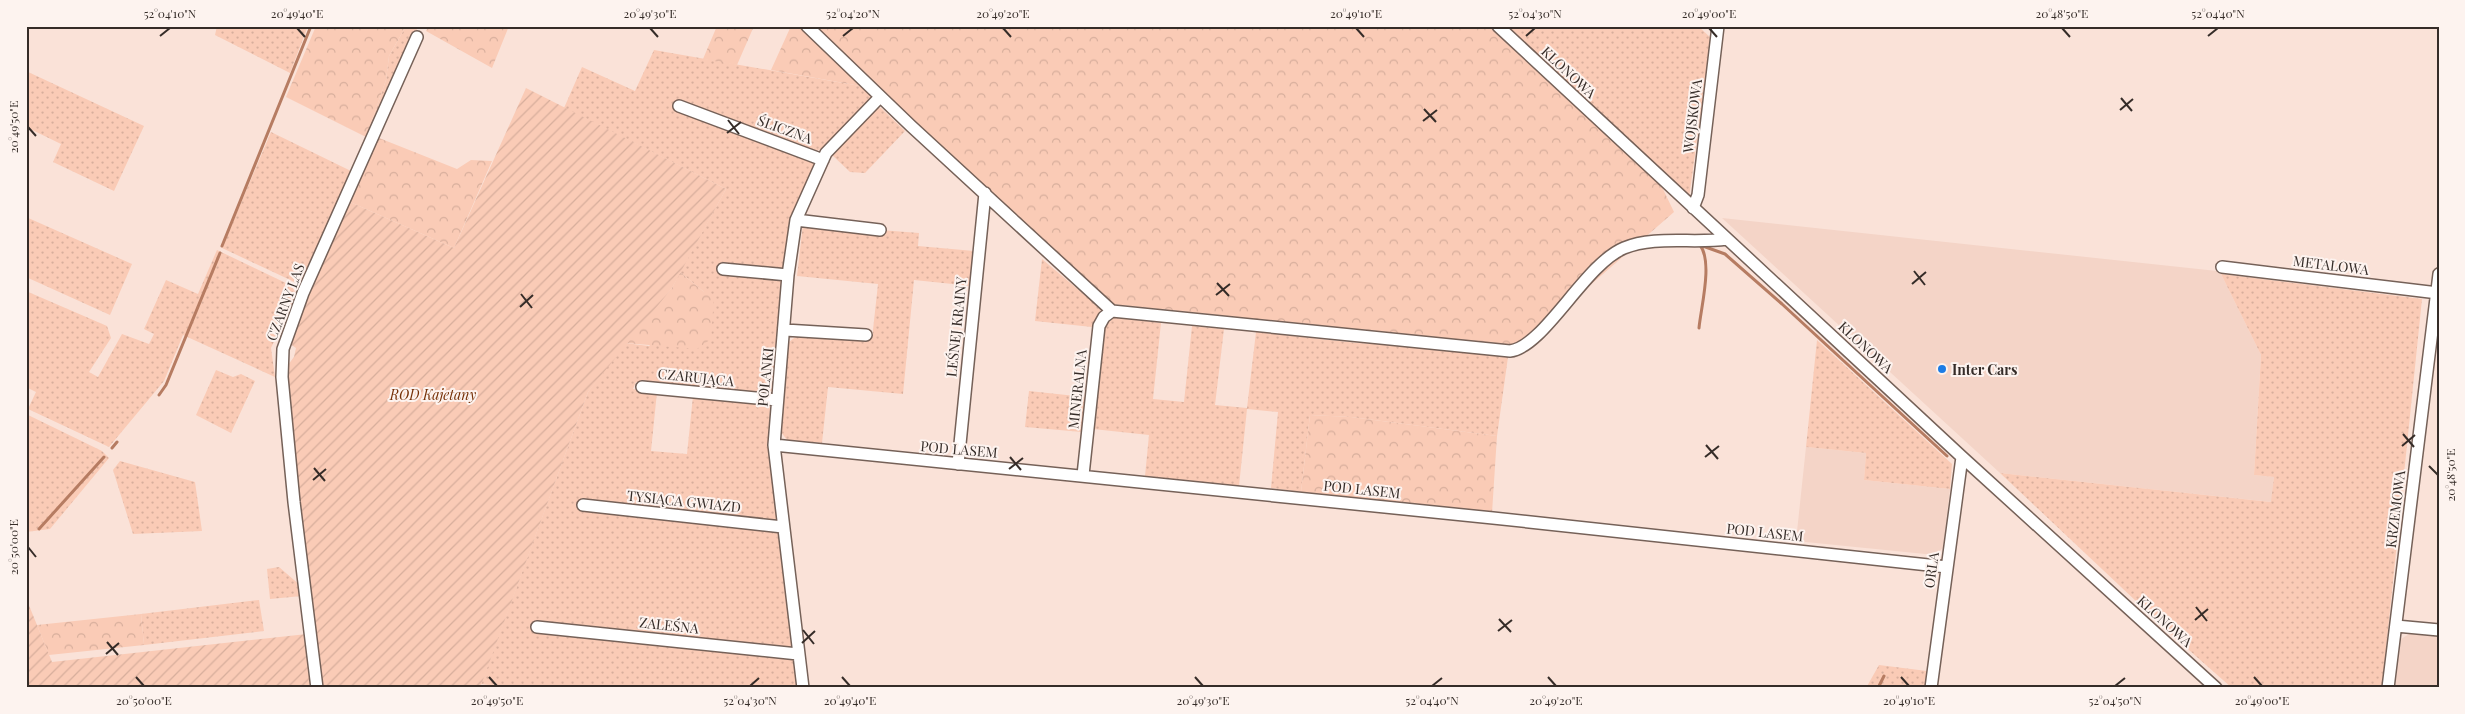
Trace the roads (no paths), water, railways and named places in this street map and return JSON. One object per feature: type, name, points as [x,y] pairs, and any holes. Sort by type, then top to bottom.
[{"type":"street","points":[[807,26],[880,97],[1112,311],[1510,351],[1518,350],[1534,338],[1598,266],[1625,247],[1649,243],[1727,239]]},
{"type":"street","name":"KLONOWA","points":[[1498,26],[1962,457],[2216,688]]},
{"type":"street","name":"WOJSKOWA","points":[[1693,208],[1698,196],[1718,26]]},
{"type":"street","name":"CZARNY LAS","points":[[317,688],[294,502],[282,377],[283,349],[303,292],[417,37]]},
{"type":"street","name":"POLANKI","points":[[803,687],[774,445],[788,276],[796,220],[826,153],[880,97]]},
{"type":"street","name":"ŚLICZNA","points":[[679,106],[823,160]]},
{"type":"street","name":"LEŚNEJ KRAINY","points":[[958,464],[985,193]]},
{"type":"street","points":[[796,220],[880,230]]},
{"type":"street","name":"METALOWA","points":[[2222,267],[2438,293]]},
{"type":"street","points":[[723,269],[788,276]]},
{"type":"street","name":"KRZEMOWA","points":[[2388,688],[2439,274]]},
{"type":"street","name":"MINERALNA","points":[[1082,475],[1099,326],[1104,317],[1112,311]]},
{"type":"street","points":[[785,330],[866,335]]},
{"type":"street","name":"CZARUJĄCA","points":[[642,386],[777,400]]},
{"type":"street","name":"POD LASEM","points":[[774,445],[1082,475],[1947,567]]},
{"type":"street","name":"ORLA","points":[[1931,688],[1962,457]]},
{"type":"street","name":"TYSIĄCA GWIAZD","points":[[583,505],[783,527]]},
{"type":"street","points":[[2396,626],[2439,630]]},
{"type":"street","name":"ZALEŚNA","points":[[536,627],[798,654]]},
{"type":"street","points":[[803,687],[815,688]]},
{"type":"waterway","points":[[222,246],[311,26]]},
{"type":"waterway","points":[[1699,328],[1706,273],[1706,262],[1700,245],[1725,254],[1947,456]]},
{"type":"waterway","points":[[159,395],[166,385],[220,253]]},
{"type":"waterway","points":[[112,448],[117,442]]},
{"type":"waterway","points":[[39,529],[104,457]]},
{"type":"waterway","points":[[1878,688],[1884,676]]},
{"type":"place","name":"Inter Cars","points":[[1942,369]]},
{"type":"park label","name":"ROD Kajetany","points":[[433,394]]}]
